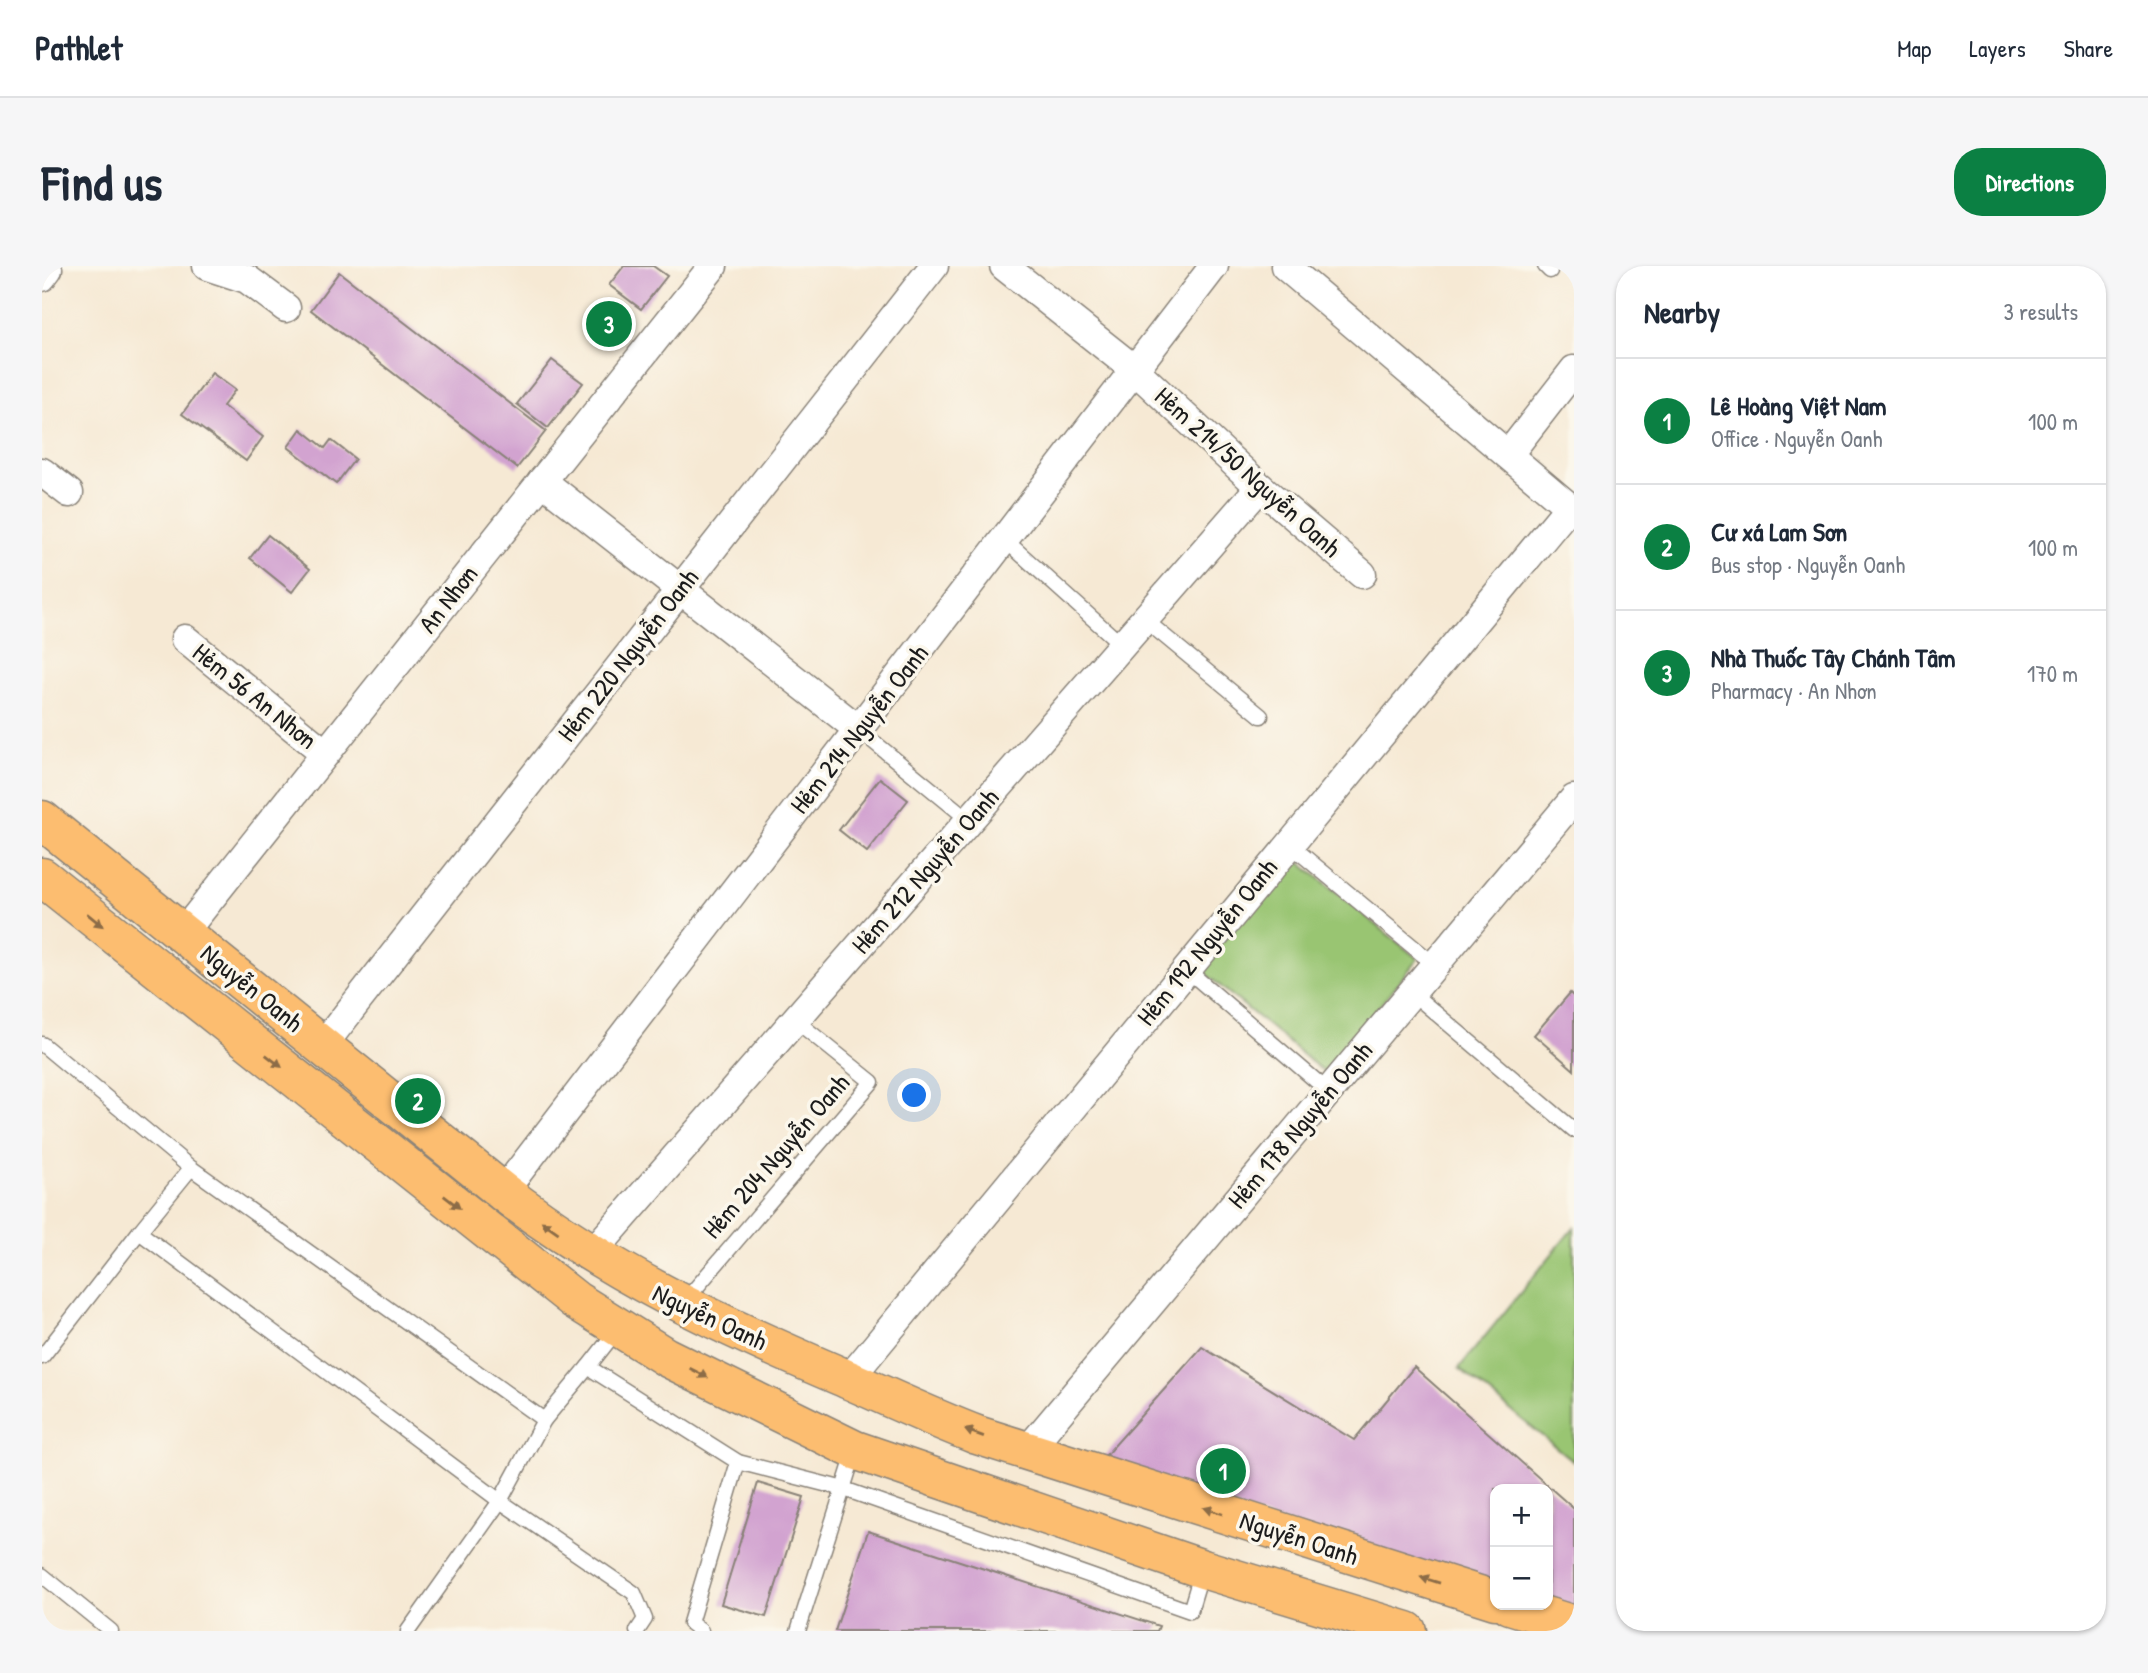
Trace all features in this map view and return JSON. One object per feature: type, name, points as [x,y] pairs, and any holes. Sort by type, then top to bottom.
[{"type":"main road","name":"Nguyễn Oanh","points":[[42,820],[503,1192],[591,1254],[665,1297],[901,1406],[1027,1451],[1490,1598]]},
{"type":"main road","name":"Nguyễn Oanh","points":[[42,877],[562,1290],[632,1337],[855,1450],[1203,1569],[1407,1631]]},
{"type":"main road","points":[[156,968],[183,933]]},
{"type":"main road","points":[[562,1290],[591,1254]]},
{"type":"main road","points":[[632,1337],[665,1297]]},
{"type":"main road","points":[[988,1497],[1027,1451]]},
{"type":"main road","points":[[1526,1610],[1574,1625]]},
{"type":"street","points":[[207,266],[247,279],[286,308]]},
{"type":"street","name":"An Nhơn","points":[[183,933],[713,266]]},
{"type":"street","name":"Hẻm 220 Nguyễn Oanh","points":[[323,1045],[934,266]]},
{"type":"street","name":"Hẻm 214/50 Nguyễn Oanh","points":[[1004,266],[1135,370],[1260,487],[1362,574]]},
{"type":"street","name":"Hẻm 214 Nguyễn Oanh","points":[[503,1192],[1214,266]]},
{"type":"street","points":[[1286,266],[1572,509]]},
{"type":"street","points":[[1508,455],[1574,370]]},
{"type":"street","points":[[42,472],[69,493]]},
{"type":"street","points":[[542,481],[858,730]]},
{"type":"street","name":"Hẻm 212 Nguyễn Oanh","points":[[591,1254],[1260,487]]},
{"type":"street","name":"Hẻm 192 Nguyễn Oanh","points":[[848,1380],[1289,843],[1572,509]]},
{"type":"street","name":"Hẻm 56 An Nhơn","points":[[185,639],[326,753]]},
{"type":"street","name":"Hẻm 178 Nguyễn Oanh","points":[[1027,1451],[1574,799]]},
{"type":"lane","points":[[1004,539],[1122,645]]},
{"type":"lane","points":[[1144,620],[1261,716]]},
{"type":"lane","points":[[858,730],[969,820]]},
{"type":"lane","points":[[1289,843],[1435,965]]},
{"type":"lane","points":[[1186,969],[1329,1092]]},
{"type":"lane","points":[[1412,993],[1574,1130]]},
{"type":"lane","name":"Hẻm 204 Nguyễn Oanh","points":[[665,1297],[872,1082],[795,1020]]},
{"type":"lane","points":[[42,1044],[191,1168],[544,1420]]},
{"type":"lane","points":[[42,1357],[191,1168]]},
{"type":"lane","points":[[139,1231],[500,1501],[635,1593],[645,1619],[637,1631]]},
{"type":"lane","points":[[408,1631],[500,1501],[544,1420],[588,1367],[632,1337]]},
{"type":"lane","points":[[588,1367],[738,1462],[844,1489],[1189,1611],[1203,1569]]},
{"type":"lane","points":[[798,1631],[855,1450]]},
{"type":"lane","points":[[701,1631],[690,1623],[738,1462]]},
{"type":"lane","points":[[42,1575],[111,1631]]},
{"type":"green space","points":[[1291,855],[1418,959],[1325,1073],[1200,969]]},
{"type":"green space","points":[[1574,1227],[1574,1462],[1459,1368]]},
{"type":"building","points":[[624,266],[653,266],[667,276],[641,309],[609,285]]},
{"type":"building","points":[[339,272],[546,431],[517,468],[311,310]]},
{"type":"building","points":[[552,360],[583,383],[548,428],[517,404]]},
{"type":"building","points":[[212,373],[235,390],[223,406],[263,437],[246,461],[182,414]]},
{"type":"building","points":[[301,429],[325,448],[331,440],[355,459],[336,484],[288,447]]},
{"type":"building","points":[[268,535],[310,569],[292,592],[250,558]]},
{"type":"building","points":[[880,778],[908,800],[867,852],[839,830]]},
{"type":"building","points":[[1570,993],[1574,997],[1574,1070],[1534,1035]]},
{"type":"building","points":[[1202,1347],[1354,1440],[1414,1367],[1546,1484],[1490,1484],[1490,1585],[1097,1465]]},
{"type":"building","points":[[758,1483],[804,1497],[766,1617],[721,1604]]},
{"type":"building","points":[[1553,1490],[1574,1509],[1574,1611],[1553,1605]]},
{"type":"building","points":[[868,1531],[1159,1626],[1157,1631],[835,1631]]},
{"type":"place","name":"Nhà Thuốc Tây Chánh Tâm","points":[[609,324]]},
{"type":"place","name":"Cư xá Lam Sơn","points":[[418,1101]]},
{"type":"place","name":"Lê Hoàng Việt Nam","points":[[1223,1471]]}]
